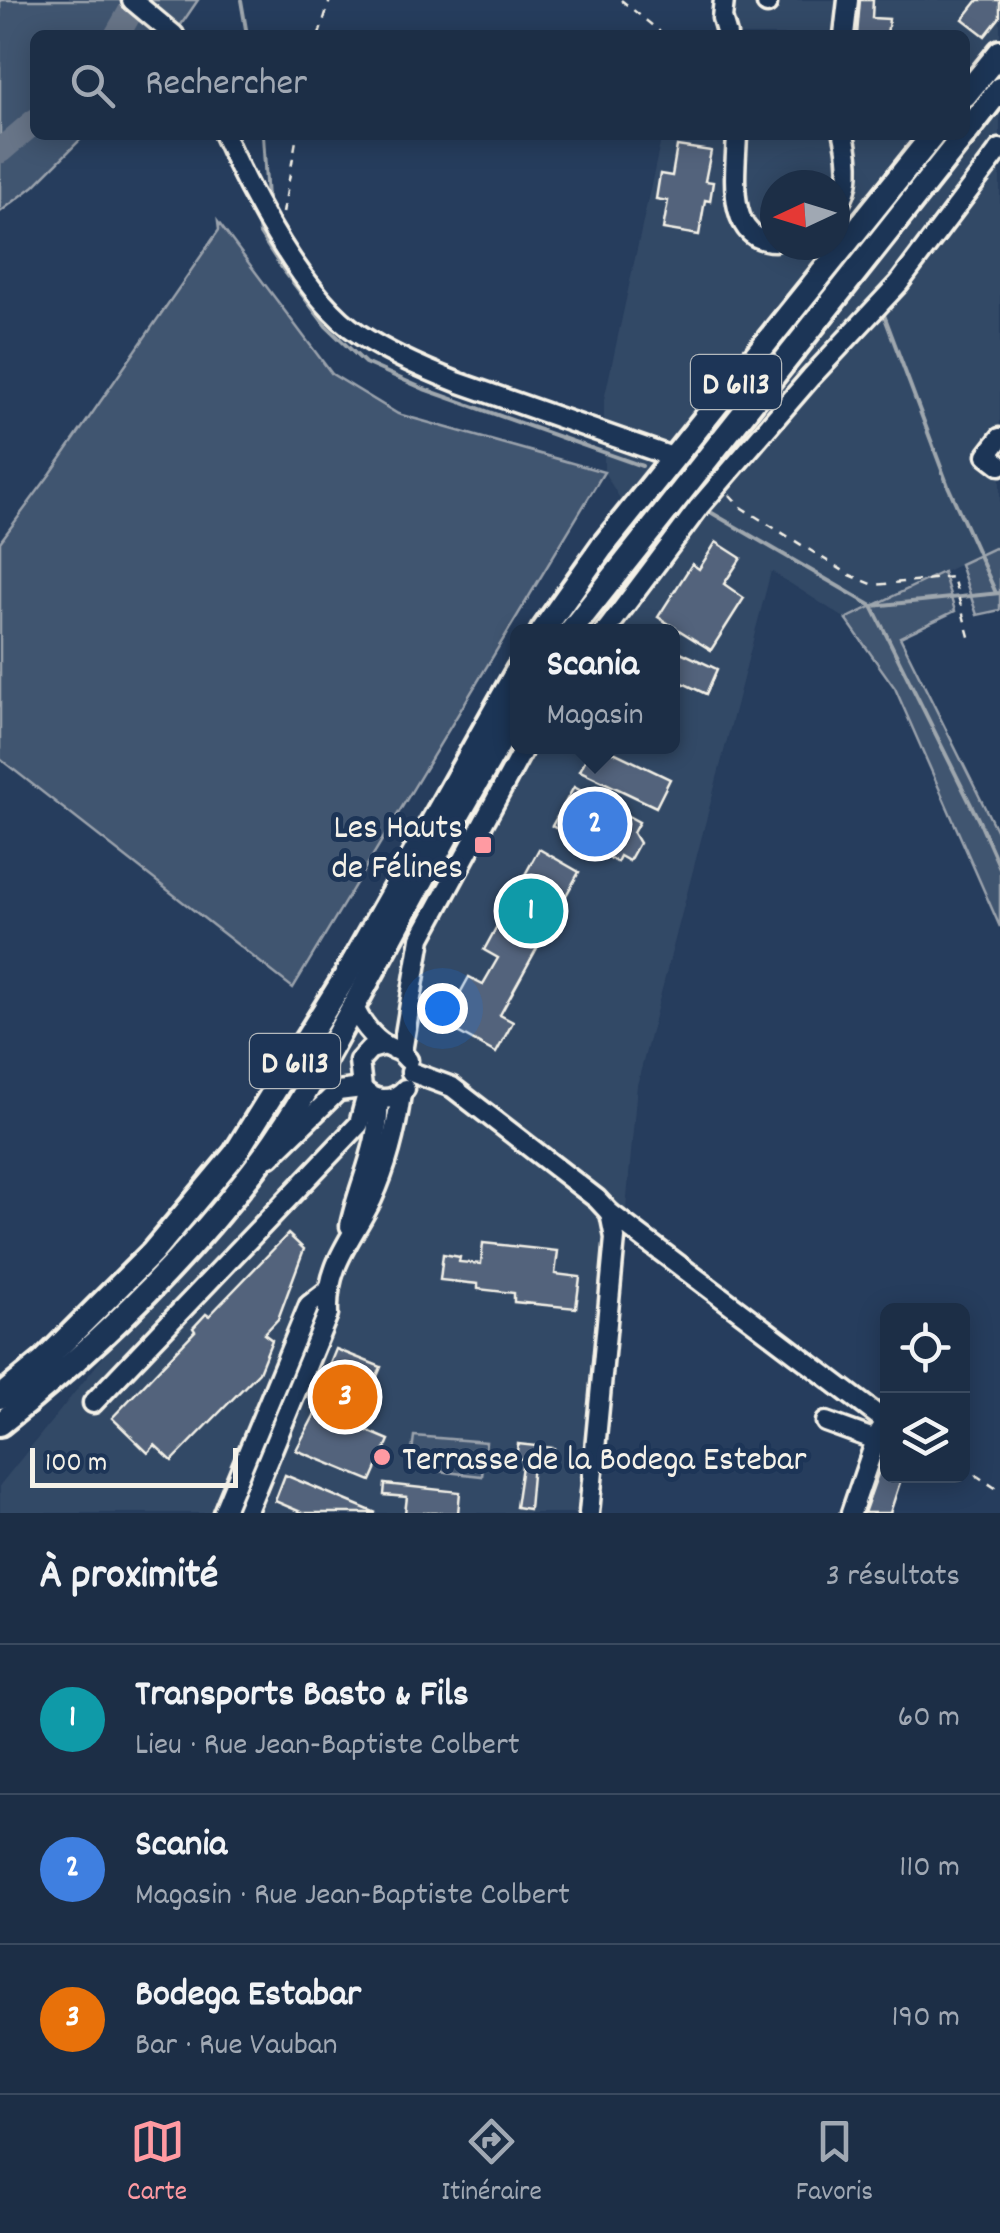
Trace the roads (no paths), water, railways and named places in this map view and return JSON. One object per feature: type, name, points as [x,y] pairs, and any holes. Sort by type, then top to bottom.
[{"type":"main road","points":[[970,90],[1000,52]]},
{"type":"main road","name":"D 6113","points":[[970,128],[1000,89]]},
{"type":"main road","name":"D 6113","points":[[548,624],[602,547],[929,140]]},
{"type":"main road","name":"D 6113","points":[[576,624],[961,140]]},
{"type":"main road","name":"D 6113","points":[[0,1397],[43,1362],[152,1253],[235,1154],[344,979],[510,684]]},
{"type":"main road","name":"D 6113","points":[[0,1424],[62,1375],[116,1324],[191,1246],[254,1170],[326,1057],[510,725]]},
{"type":"street","points":[[132,0],[169,30]]},
{"type":"street","points":[[724,0],[726,30]]},
{"type":"street","points":[[845,30],[848,0]]},
{"type":"street","points":[[227,140],[280,240],[310,286],[356,332],[440,375],[675,458]]},
{"type":"street","points":[[737,140],[737,213],[750,233],[760,238]]},
{"type":"street","points":[[845,140],[849,170]]},
{"type":"street","points":[[611,624],[720,482],[899,283],[1000,149]]},
{"type":"street","points":[[1000,438],[987,455],[1000,465]]},
{"type":"street","points":[[393,1049],[410,1015],[421,938],[522,754]]},
{"type":"street","points":[[354,1006],[358,1019],[393,1049],[411,1072],[452,1088],[880,1417]]},
{"type":"street","points":[[246,1513],[328,1314],[327,1291],[377,1142],[359,1061],[370,1050],[393,1049]]},
{"type":"street","points":[[348,1237],[370,1202],[394,1143],[401,1094],[411,1072]]},
{"type":"street","points":[[254,1170],[338,1092],[390,1099],[401,1094]]},
{"type":"street","points":[[93,1403],[359,1124],[369,1094]]},
{"type":"street","points":[[589,1513],[615,1238],[610,1212]]},
{"type":"street","points":[[222,1513],[309,1305],[327,1291]]},
{"type":"street","points":[[826,1422],[876,1440]]},
{"type":"street","points":[[851,1513],[880,1433]]},
{"type":"waterway","points":[[120,30],[137,0]]},
{"type":"waterway","points":[[241,0],[246,30]]},
{"type":"waterway","points":[[0,151],[30,125]]},
{"type":"waterway","points":[[263,140],[267,199]]},
{"type":"waterway","points":[[258,223],[260,234],[282,268],[326,326],[365,363],[424,389],[642,466]]},
{"type":"waterway","points":[[884,315],[948,486],[996,593]]},
{"type":"waterway","points":[[712,513],[872,606],[1000,868]]},
{"type":"waterway","points":[[872,606],[1000,593]]},
{"type":"place","name":"Scania","points":[[595,824]]},
{"type":"place","name":"Les Hauts de Félines","points":[[483,845]]},
{"type":"place","name":"Transports Basto & Fils","points":[[531,911]]},
{"type":"place","name":"Bodega Estabar","points":[[345,1397]]},
{"type":"place","name":"Terrasse de la Bodega Estebar","points":[[382,1457]]}]
